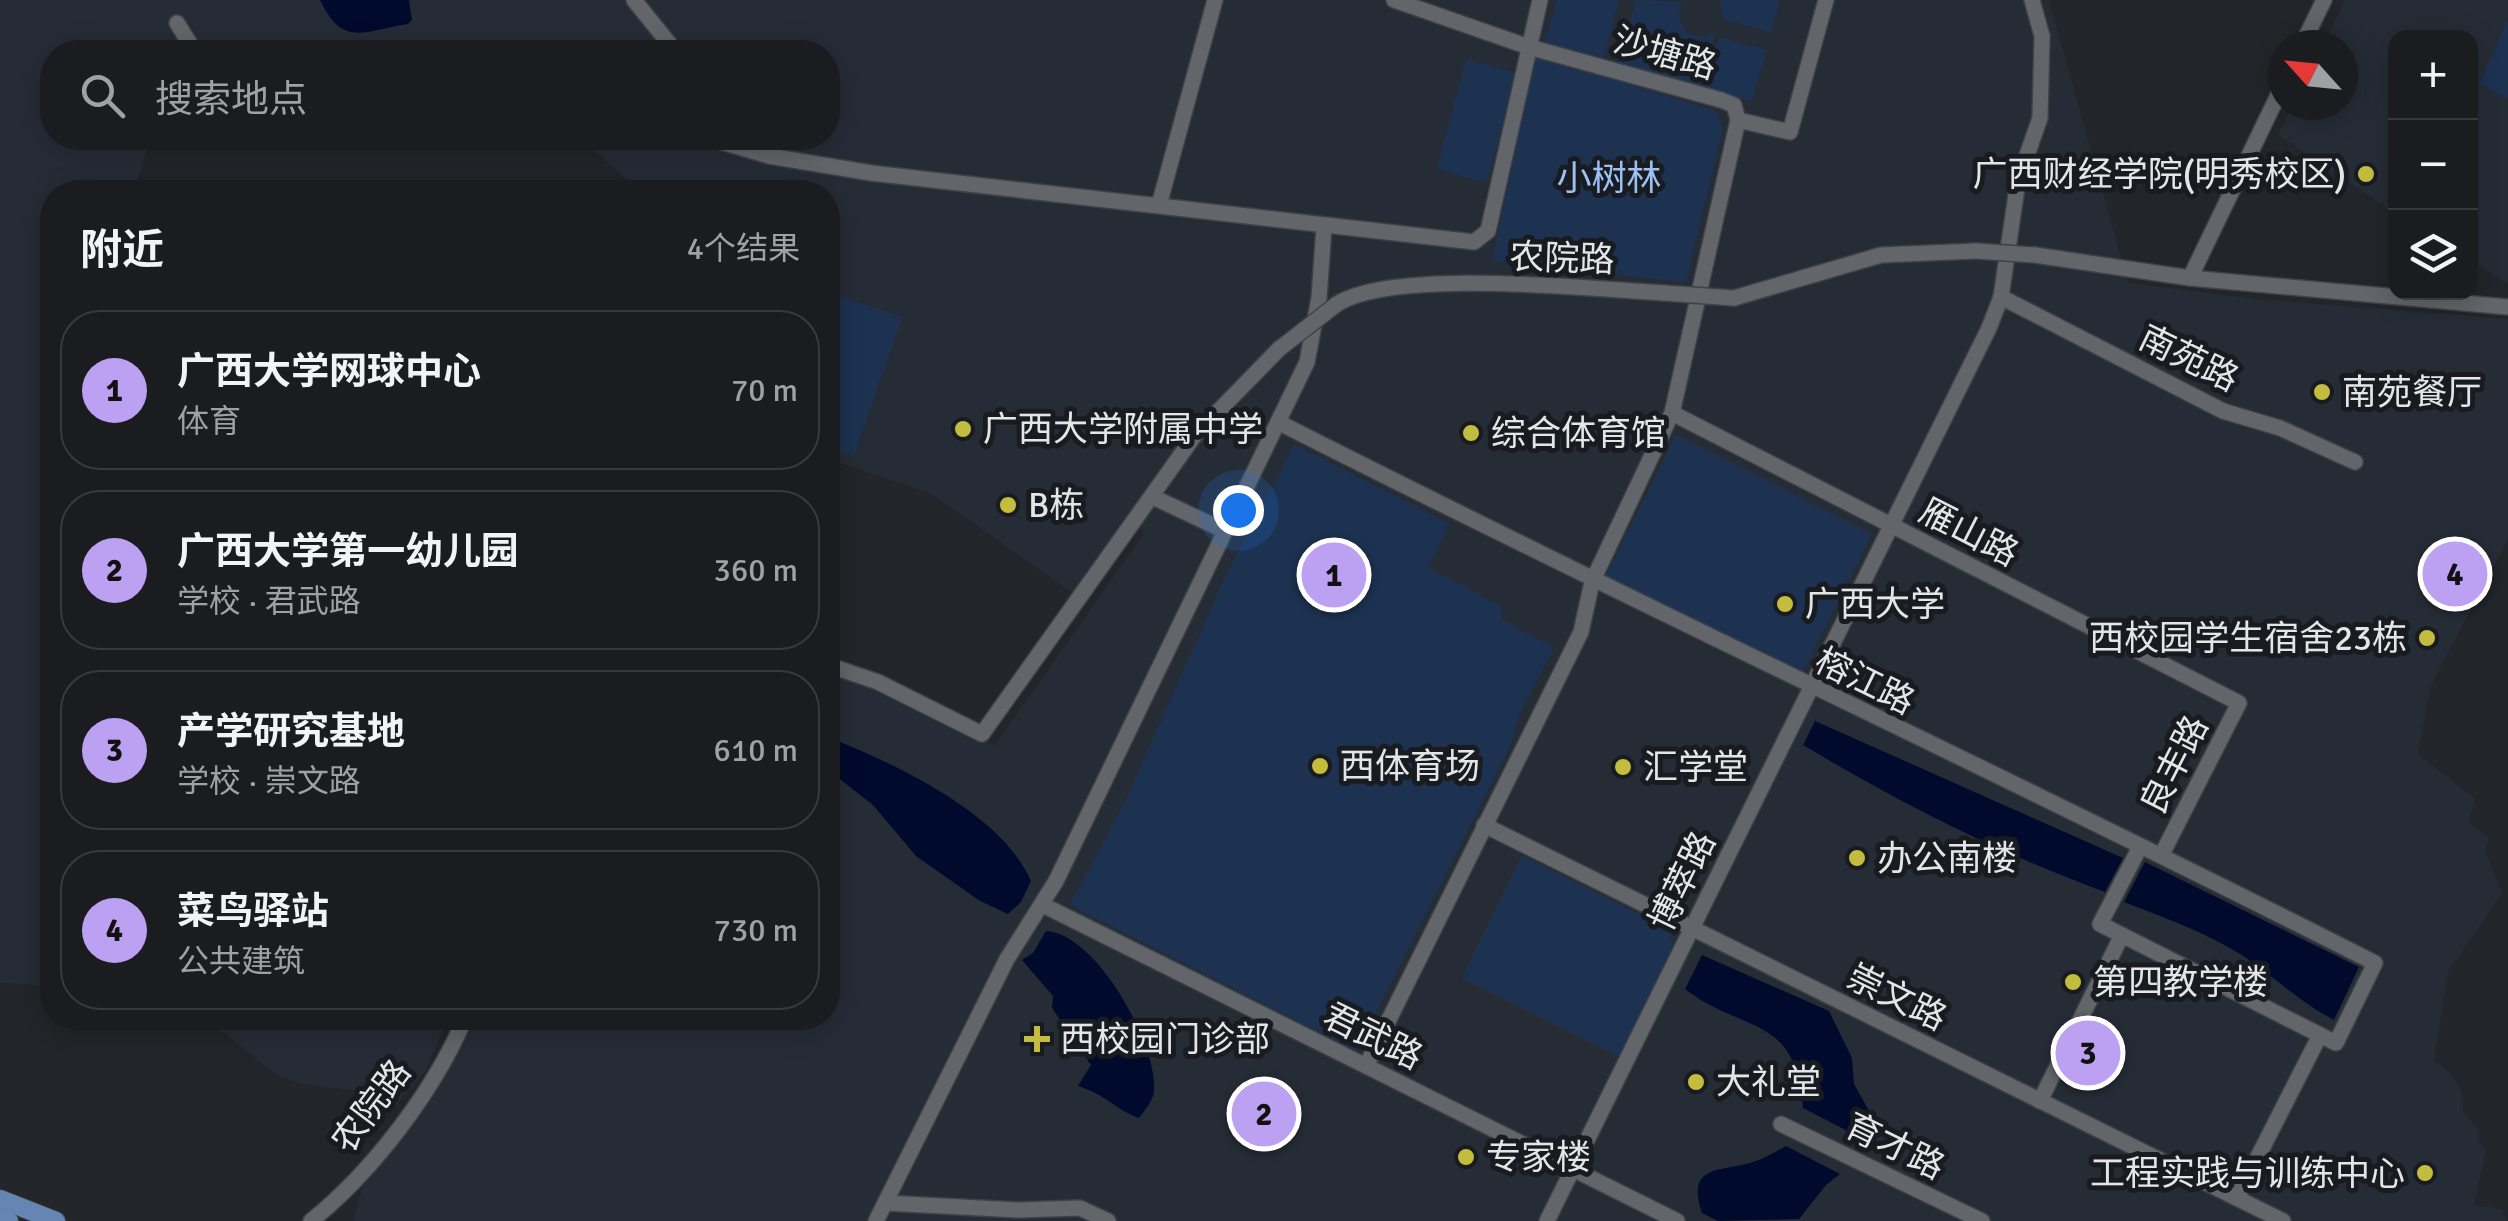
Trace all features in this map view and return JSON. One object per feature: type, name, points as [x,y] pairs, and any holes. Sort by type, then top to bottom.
[{"type":"main road","points":[[0,1200],[56,1221]]},
{"type":"main road","points":[[0,1218],[8,1221]]},
{"type":"street","points":[[634,0],[666,40]]},
{"type":"street","points":[[1159,205],[1215,0]]},
{"type":"street","name":"沙塘路","points":[[1394,0],[1529,46],[1721,100],[1734,105],[1738,120]]},
{"type":"street","points":[[756,150],[816,165],[1474,242],[1485,238],[1540,0]]},
{"type":"street","points":[[1366,1066],[1581,632],[1592,582],[1672,414],[1738,120],[1790,132],[1826,0]]},
{"type":"street","name":"博萃路","points":[[1547,1221],[1892,526],[2001,297],[2014,200],[2040,118],[2042,36],[2032,0]]},
{"type":"street","points":[[2309,30],[2324,0]]},
{"type":"street","points":[[177,23],[188,40]]},
{"type":"street","points":[[2190,278],[2268,116]]},
{"type":"street","points":[[876,1221],[1007,959],[1044,905],[1308,362],[1315,332],[1324,227]]},
{"type":"street","name":"农院路","points":[[840,668],[878,682],[982,734],[1213,414],[1278,349],[1337,304],[1380,287],[1500,285],[1734,298],[1880,255],[1976,251],[2035,255],[2190,278],[2508,307]]},
{"type":"street","name":"南苑路","points":[[2001,297],[2223,411],[2280,428],[2355,462]]},
{"type":"street","name":"雁山路","points":[[1672,414],[2239,703]]},
{"type":"street","name":"榕江路","points":[[1278,422],[1592,582],[2140,847],[2162,854],[2375,963],[2336,1043],[2320,1035]]},
{"type":"street","points":[[1152,498],[1225,531]]},
{"type":"street","name":"良丰路","points":[[2162,854],[2239,703]]},
{"type":"street","name":"崇文路","points":[[1484,825],[2284,1221]]},
{"type":"street","points":[[2140,847],[2100,924],[2320,1035],[2237,1198]]},
{"type":"street","name":"君武路","points":[[1044,905],[1677,1221]]},
{"type":"street","points":[[2040,1101],[2122,935]]},
{"type":"street","name":"农院路","points":[[311,1221],[364,1168],[422,1093],[459,1030]]},
{"type":"street","name":"育才路","points":[[1781,1124],[1982,1221]]},
{"type":"street","points":[[885,1203],[1080,1208],[1108,1221]]},
{"type":"shaded area","name":"广西大学","points":[[0,0],[2049,0],[2128,283],[2256,299],[2508,319],[2508,539],[2431,685],[2418,754],[2475,799],[2468,822],[2489,838],[2485,850],[2502,893],[2448,972],[2434,1061],[2451,1074],[2462,1092],[2463,1112],[2479,1129],[2477,1140],[2486,1149],[2474,1205],[2501,1209],[2507,1221],[353,1221],[363,1185],[463,1030],[840,1030],[840,674],[995,745],[1145,532],[1125,519],[1074,594],[932,494],[840,463],[840,180],[626,180],[595,150],[840,150],[840,40],[40,40],[40,150],[147,150],[137,180],[40,180],[40,985],[0,983]]},
{"type":"shaded area","points":[[320,0],[409,0],[412,20],[366,32],[346,31],[337,25]]},
{"type":"shaded area","name":"广西财经学院(明秀校区)","points":[[2345,0],[2508,0],[2508,283],[2478,266],[2478,30],[2388,30],[2388,208],[2278,135],[2286,120],[2358,120],[2358,30],[2330,30]]},
{"type":"shaded area","points":[[1815,721],[2123,858],[2105,892],[2026,860],[1913,807],[1803,745]]},
{"type":"shaded area","points":[[840,742],[943,793],[996,833],[1031,881],[1021,902],[1008,914],[980,901],[916,856],[873,805],[840,779]]},
{"type":"shaded area","points":[[2145,862],[2359,967],[2334,1020],[2222,944],[2124,902]]},
{"type":"shaded area","points":[[1046,931],[1085,950],[1120,994],[1135,1021],[1153,1071],[1154,1091],[1139,1118],[1078,1086],[1091,1065],[1052,1008],[1053,996],[1022,960],[1033,953]]},
{"type":"shaded area","points":[[1702,955],[1829,1011],[1852,1058],[1854,1084],[1872,1116],[1872,1131],[1861,1138],[1803,1108],[1798,1077],[1778,1040],[1685,989]]},
{"type":"shaded area","points":[[218,1030],[444,1030],[424,1073],[396,1105],[358,1091],[301,1084],[277,1075]]},
{"type":"shaded area","points":[[1786,1146],[1840,1174],[1799,1219],[1718,1221],[1702,1213],[1698,1186],[1708,1173],[1755,1162]]},
{"type":"green space","points":[[1557,0],[1619,0],[1603,60],[1545,44]]},
{"type":"green space","points":[[1636,0],[1682,2],[1678,17],[1686,33],[1703,37],[1715,32],[1700,87],[1618,64]]},
{"type":"green space","points":[[1719,0],[1780,0],[1771,32],[1723,19]]},
{"type":"green space","points":[[2508,20],[2508,98],[2479,84]]},
{"type":"green space","points":[[1719,37],[1766,50],[1752,101],[1705,88]]},
{"type":"green space","name":"小树林","points":[[1535,56],[1717,111],[1723,128],[1686,282],[1492,261]]},
{"type":"green space","points":[[1466,59],[1516,73],[1487,183],[1437,169]]},
{"type":"green space","points":[[840,296],[902,317],[854,456],[840,451]]},
{"type":"green space","points":[[1676,435],[1872,534],[1801,675],[1605,577]]},
{"type":"green space","name":"西体育场","points":[[1294,444],[1450,524],[1428,568],[1500,605],[1503,621],[1554,647],[1518,717],[1511,745],[1356,1051],[1070,905],[1127,797],[1223,582]]},
{"type":"green space","points":[[1522,855],[1670,930],[1673,948],[1621,1057],[1462,978]]},
{"type":"place","name":"广西财经学院(明秀校区)","points":[[2366,174]]},
{"type":"place","name":"南苑餐厅","points":[[2322,392]]},
{"type":"place","name":"广西大学附属中学","points":[[963,429]]},
{"type":"place","name":"综合体育馆","points":[[1471,433]]},
{"type":"place","name":"B栋","points":[[1008,505]]},
{"type":"place","name":"菜鸟驿站","points":[[2455,574]]},
{"type":"place","name":"广西大学网球中心","points":[[1334,575]]},
{"type":"place","name":"广西大学","points":[[1785,604]]},
{"type":"place","name":"西校园学生宿舍23栋","points":[[2427,638]]},
{"type":"place","name":"西体育场","points":[[1320,766]]},
{"type":"place","name":"汇学堂","points":[[1623,767]]},
{"type":"place","name":"办公南楼","points":[[1857,858]]},
{"type":"place","name":"第四教学楼","points":[[2073,982]]},
{"type":"place","name":"西校园门诊部","points":[[1037,1039]]},
{"type":"place","name":"产学研究基地","points":[[2088,1053]]},
{"type":"place","name":"大礼堂","points":[[1696,1082]]},
{"type":"place","name":"广西大学第一幼儿园","points":[[1264,1114]]},
{"type":"place","name":"专家楼","points":[[1466,1157]]},
{"type":"place","name":"工程实践与训练中心","points":[[2425,1173]]}]
